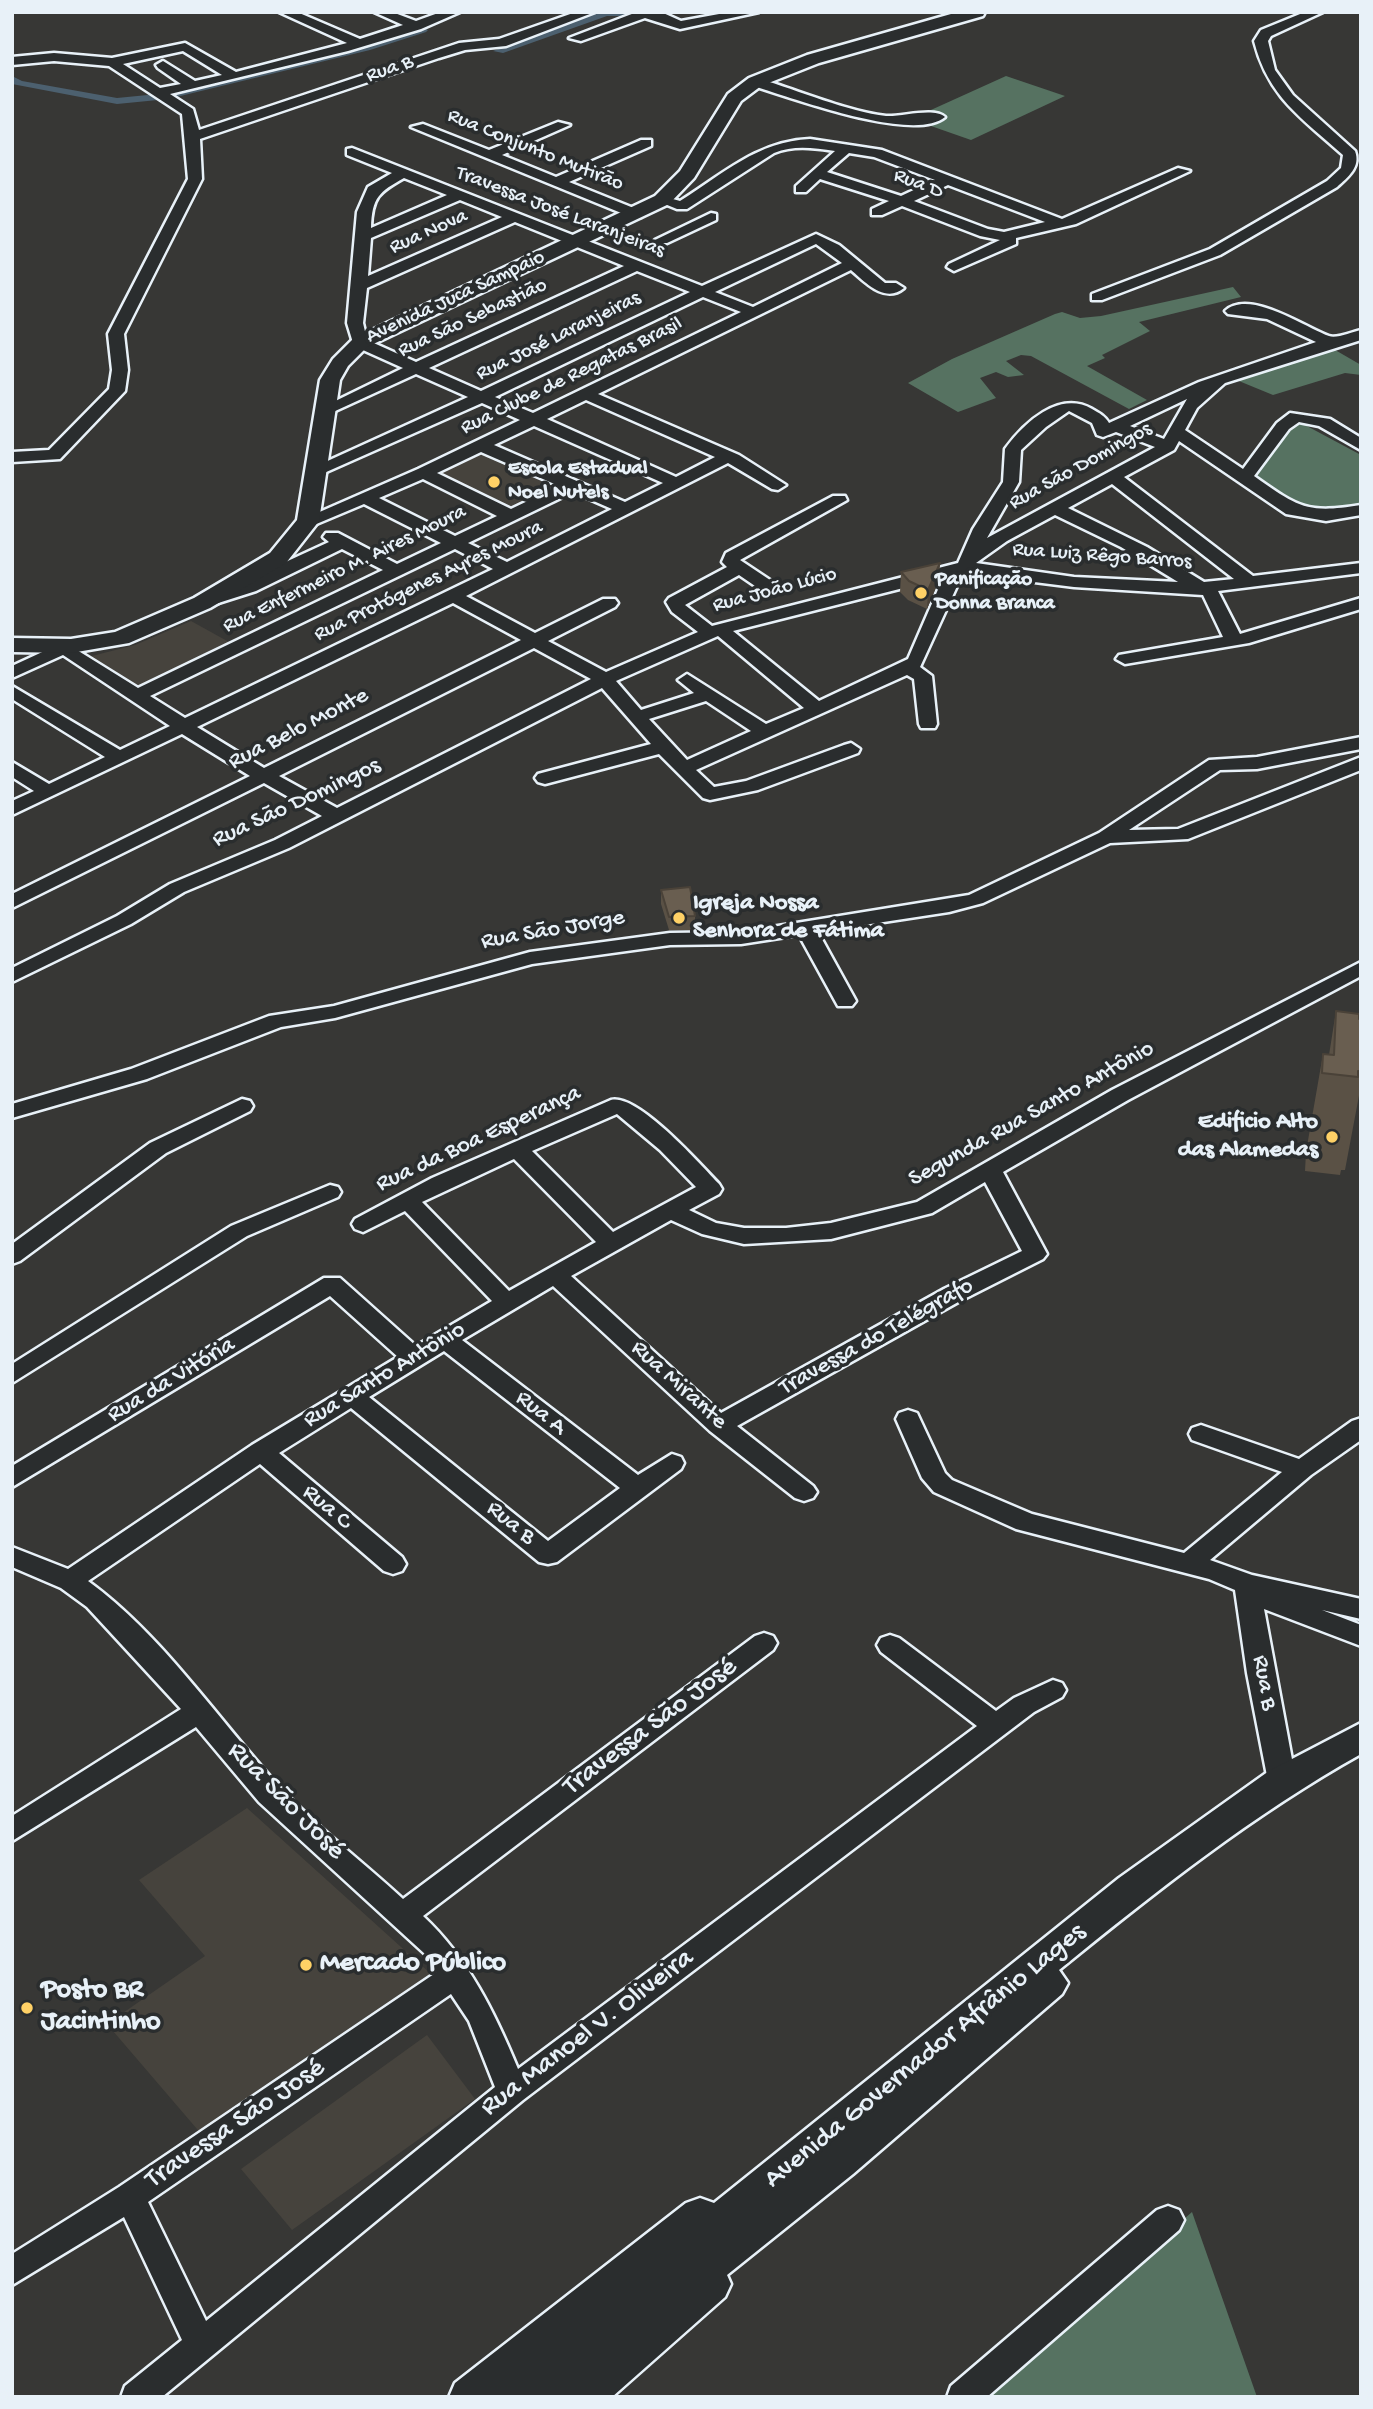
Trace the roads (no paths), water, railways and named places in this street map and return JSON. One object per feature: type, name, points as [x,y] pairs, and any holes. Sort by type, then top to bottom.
[{"type":"main road","name":"Avenida Juca Sampaio","points":[[12,645],[65,647],[121,638],[202,603],[263,570],[294,541],[307,523],[333,372],[360,342],[662,200],[687,174],[734,98],[755,82],[813,59],[977,12]]},
{"type":"main road","name":"Avenida Governador Afrânio Lages","points":[[542,2397],[834,2150],[1132,1889],[1282,1781],[1361,1737]]},
{"type":"main road","name":"Avenida Governador Afrânio Lages","points":[[506,2397],[834,2150],[1222,1843],[1307,1788],[1361,1759]]},
{"type":"main road","points":[[470,2397],[613,2282],[732,2193],[834,2150]]},
{"type":"main road","points":[[581,2397],[679,2313],[834,2150]]},
{"type":"street","points":[[285,12],[359,43]]},
{"type":"street","points":[[380,12],[488,45]]},
{"type":"street","points":[[159,94],[359,43],[454,12]]},
{"type":"street","name":"Rua B","points":[[193,137],[434,55],[464,46],[513,40],[589,12]]},
{"type":"street","points":[[576,38],[653,14],[680,25],[753,12]]},
{"type":"street","points":[[1097,297],[1215,252],[1332,184],[1344,173],[1351,161],[1350,155],[1288,99],[1268,70],[1261,41],[1266,33],[1317,12]]},
{"type":"street","points":[[12,61],[54,57],[112,62],[183,47],[191,49],[233,76]]},
{"type":"street","points":[[12,457],[54,455],[117,391],[120,363],[116,354],[116,334],[190,192],[196,174],[188,112],[112,62]]},
{"type":"street","points":[[163,65],[192,85]]},
{"type":"street","points":[[755,82],[883,120],[938,117]]},
{"type":"street","points":[[488,156],[563,125]]},
{"type":"street","name":"Rua Conjunto Mutirão","points":[[418,127],[636,214]]},
{"type":"street","points":[[557,182],[646,143]]},
{"type":"street","points":[[682,206],[777,147],[797,143],[847,147],[877,153],[1062,224]]},
{"type":"street","points":[[801,189],[847,147]]},
{"type":"street","name":"Travessa José Laranjeiras","points":[[352,152],[752,312]]},
{"type":"street","points":[[1004,236],[1062,224],[1182,171]]},
{"type":"street","points":[[402,173],[373,190],[364,212],[365,236],[355,328],[360,342],[677,483]]},
{"type":"street","name":"Rua D","points":[[817,174],[985,233],[1004,236]]},
{"type":"street","points":[[877,212],[948,180]]},
{"type":"street","points":[[365,236],[457,195]]},
{"type":"street","points":[[662,200],[718,219],[662,240]]},
{"type":"street","name":"Rua Nova","points":[[359,285],[514,217]]},
{"type":"street","points":[[954,267],[1011,241],[1004,236]]},
{"type":"street","name":"Rua José Laranjeiras","points":[[318,469],[484,396],[816,238],[834,248],[852,264]]},
{"type":"street","points":[[852,264],[889,288]]},
{"type":"street","name":"Rua Clube de Regatas Brasil","points":[[307,523],[368,499],[482,446],[852,264]]},
{"type":"street","name":"Rua São Sebastião","points":[[327,410],[637,265]]},
{"type":"street","points":[[1233,311],[1254,309],[1276,316],[1328,343]]},
{"type":"street","name":"Rua São Domingos","points":[[964,565],[1056,509],[1168,447],[1190,405],[1219,380],[1328,343],[1361,335]]},
{"type":"street","points":[[1110,429],[1185,392],[1219,380]]},
{"type":"street","points":[[585,394],[728,457],[778,485]]},
{"type":"street","points":[[684,768],[908,668],[922,651],[982,529],[1011,482],[1013,449],[1057,410],[1070,406],[1082,410],[1110,429],[1168,447]]},
{"type":"street","points":[[1245,477],[1283,426],[1296,416],[1324,422],[1361,445]]},
{"type":"street","points":[[1176,431],[1292,510],[1326,516],[1361,510]]},
{"type":"street","points":[[482,446],[626,509]]},
{"type":"street","name":"Rua Protógenes Ayres Moura","points":[[12,809],[453,596],[728,457]]},
{"type":"street","points":[[424,473],[511,516]]},
{"type":"street","points":[[1115,478],[1248,581]]},
{"type":"street","name":"Rua Enfermeiro M. Aires Moura","points":[[137,695],[573,486]]},
{"type":"street","points":[[368,499],[506,569]]},
{"type":"street","points":[[764,584],[731,562],[734,555],[839,500]]},
{"type":"street","points":[[1056,509],[1115,537],[1210,592],[1234,641]]},
{"type":"street","points":[[307,523],[397,571]]},
{"type":"street","points":[[202,603],[250,587],[343,542]]},
{"type":"street","name":"Rua Luiz Rêgo Barros","points":[[964,565],[1074,582],[1202,588],[1361,568]]},
{"type":"street","name":"Rua João Lúcio","points":[[605,680],[715,630],[964,565]]},
{"type":"street","points":[[739,568],[675,602],[678,608],[715,630],[816,708]]},
{"type":"street","points":[[453,596],[534,638],[605,680],[663,747],[710,794],[751,786],[851,749]]},
{"type":"street","name":"Rua Belo Monte","points":[[12,902],[534,638],[609,603]]},
{"type":"street","points":[[1125,659],[1234,641],[1361,603]]},
{"type":"street","points":[[12,673],[65,647],[227,755],[336,816]]},
{"type":"street","points":[[908,668],[923,676],[928,724]]},
{"type":"street","name":"Rua São Domingos","points":[[12,976],[124,920],[177,888],[258,855],[605,680]]},
{"type":"street","points":[[687,680],[765,733]]},
{"type":"street","points":[[12,691],[120,758]]},
{"type":"street","points":[[638,717],[706,695]]},
{"type":"street","name":"Rua São Jorge","points":[[12,1111],[139,1073],[277,1021],[345,1009],[530,958],[670,939],[741,938],[949,906],[976,899],[1106,837],[1216,764],[1257,763],[1361,743]]},
{"type":"street","points":[[545,778],[663,747]]},
{"type":"street","points":[[1106,837],[1181,835],[1361,763]]},
{"type":"street","points":[[12,768],[49,792]]},
{"type":"street","points":[[805,927],[845,1001]]},
{"type":"street","name":"Segunda Rua Santo Antônio","points":[[670,1210],[710,1229],[744,1236],[786,1236],[831,1231],[924,1208],[1120,1095],[1361,968]]},
{"type":"street","name":"Rua da Boa Esperança","points":[[363,1224],[440,1183],[619,1105],[668,1145],[711,1189]]},
{"type":"street","points":[[12,1256],[158,1148],[242,1106]]},
{"type":"street","points":[[517,1149],[610,1242]]},
{"type":"street","name":"Travessa do Telégrafo","points":[[719,1424],[952,1295],[1035,1254],[990,1170]]},
{"type":"street","name":"Rua Santo Antônio","points":[[70,1581],[125,1539],[261,1451],[444,1339],[610,1242],[711,1189]]},
{"type":"street","points":[[12,1375],[239,1231],[330,1192]]},
{"type":"street","points":[[408,1201],[506,1302]]},
{"type":"street","name":"Rua Mirante","points":[[555,1275],[719,1424],[804,1492]]},
{"type":"street","name":"Rua da Vitória","points":[[12,1478],[332,1284],[414,1358]]},
{"type":"street","name":"Rua A","points":[[444,1339],[636,1488]]},
{"type":"street","name":"Rua B","points":[[352,1396],[548,1555],[672,1464]]},
{"type":"street","points":[[908,1419],[935,1478],[943,1486],[1025,1522],[1215,1571],[1247,1584],[1361,1609]]},
{"type":"street","points":[[1187,1565],[1301,1469],[1361,1427]]},
{"type":"street","points":[[1201,1434],[1301,1469]]},
{"type":"street","name":"Rua C","points":[[261,1451],[323,1507],[393,1564]]},
{"type":"street","name":"Rua São José","points":[[12,1556],[70,1581],[96,1600],[269,1794],[435,1945],[481,2015],[512,2091]]},
{"type":"street","points":[[1247,1584],[1271,1601],[1361,1636]]},
{"type":"street","name":"Rua B","points":[[1247,1584],[1260,1673],[1282,1781]]},
{"type":"street","name":"Travessa São José","points":[[404,1914],[764,1643]]},
{"type":"street","points":[[890,1646],[996,1726]]},
{"type":"street","name":"Rua Manoel V. Oliveira","points":[[137,2397],[512,2091],[1024,1705],[1053,1689]]},
{"type":"street","points":[[12,1830],[198,1712]]},
{"type":"street","name":"Travessa São José","points":[[12,2270],[130,2197],[455,1975]]},
{"type":"street","points":[[130,2197],[201,2346]]},
{"type":"street","points":[[963,2397],[1168,2220]]},
{"type":"waterway","points":[[499,51],[606,13],[641,13]]},
{"type":"waterway","points":[[12,79],[19,84],[117,101],[168,96],[366,48],[422,30]]},
{"type":"place","name":"Escola Estadual Noel Nutels","points":[[494,482]]},
{"type":"place","name":"Panificação Donna Branca","points":[[921,593]]},
{"type":"place","name":"Igreja Nossa Senhora de Fátima","points":[[679,918]]},
{"type":"place","name":"Edificio Alto das Alamedas","points":[[1332,1137]]},
{"type":"place","name":"Mercado Público","points":[[306,1965]]},
{"type":"place","name":"Posto BR Jacintinho","points":[[27,2008]]}]
